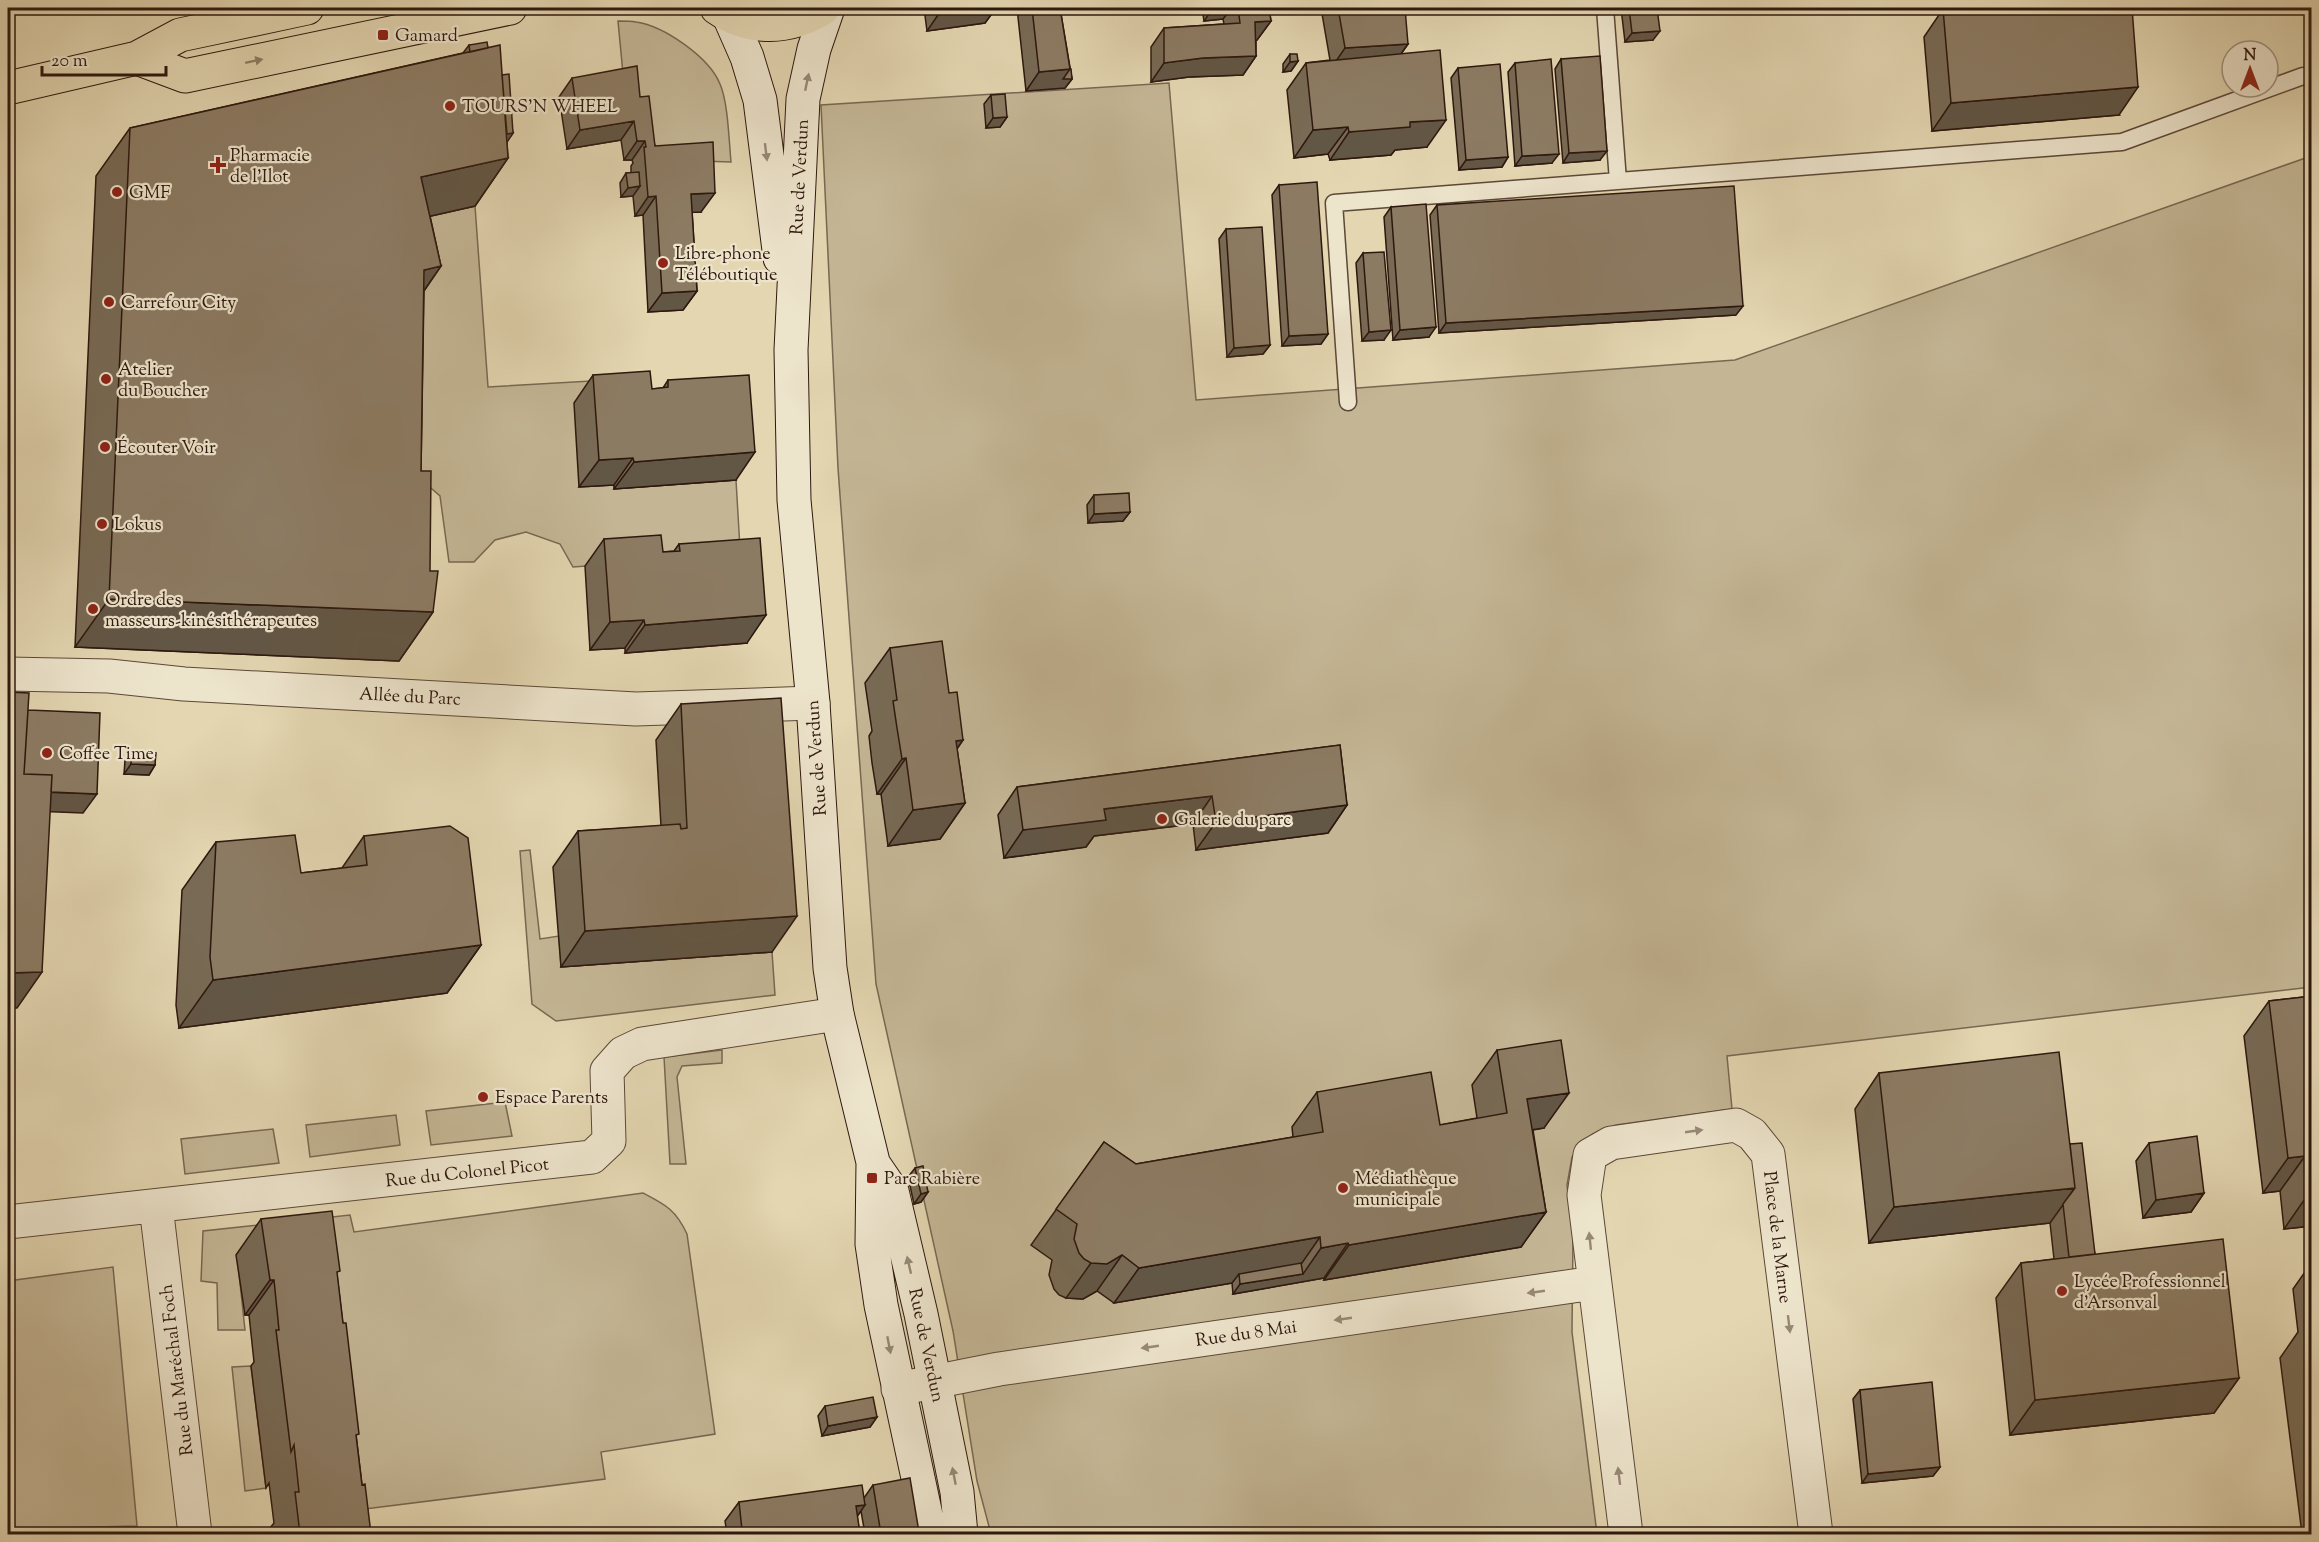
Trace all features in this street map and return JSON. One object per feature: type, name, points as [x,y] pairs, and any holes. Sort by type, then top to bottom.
[{"type":"main road","points":[[8,88],[137,58],[180,35],[307,8]]},
{"type":"main road","points":[[137,58],[185,76],[510,8]]},
{"type":"main road","points":[[723,12],[753,23],[780,25],[807,18],[823,8]]},
{"type":"street","name":"Rue de Verdun","points":[[828,8],[814,49],[803,99],[791,350],[794,500],[813,703],[830,968],[837,1014],[873,1161],[872,1244],[881,1305],[930,1534]]},
{"type":"street","name":"Rue de Verdun","points":[[723,12],[747,57],[760,100],[791,350]]},
{"type":"street","name":"Allée du Parc","points":[[8,674],[109,676],[196,685],[636,709],[813,703]]},
{"type":"street","name":"Rue du Colonel Picot","points":[[8,1222],[592,1157],[609,1141],[607,1071],[623,1053],[642,1044],[837,1014]]},
{"type":"street","name":"Place de la Marne","points":[[1626,1534],[1584,1195],[1590,1155],[1611,1143],[1736,1125],[1752,1134],[1768,1154],[1816,1534]]},
{"type":"street","name":"Rue de Verdun","points":[[873,1161],[892,1191],[921,1314],[957,1492],[961,1534]]},
{"type":"street","name":"Rue du Maréchal Foch","points":[[156,1206],[195,1534]]},
{"type":"street","name":"Rue du 8 Mai","points":[[898,1389],[999,1369],[1594,1283]]},
{"type":"lane","points":[[1605,8],[1618,181]]},
{"type":"lane","points":[[1348,402],[1334,203],[2122,142],[2303,76]]},
{"type":"shaded area","points":[[618,21],[647,25],[672,36],[706,63],[723,92],[731,162],[699,161],[642,165],[627,116]]},
{"type":"shaded area","points":[[1169,83],[1196,400],[1735,360],[2311,156],[2311,987],[1727,1056],[1732,1109],[1616,1125],[1593,1134],[1584,1141],[1572,1157],[1567,1185],[1573,1236],[1572,1332],[1597,1534],[991,1534],[977,1481],[953,1331],[876,984],[838,468],[821,105]]},
{"type":"shaded area","points":[[475,206],[488,387],[626,379],[614,489],[736,480],[741,566],[642,562],[573,567],[560,544],[526,532],[495,540],[474,562],[449,562],[440,496],[409,469],[387,226]]},
{"type":"shaded area","points":[[530,850],[540,939],[559,936],[561,967],[772,952],[775,995],[556,1021],[532,1004],[520,851]]},
{"type":"shaded area","points":[[722,1050],[722,1063],[682,1066],[677,1077],[686,1164],[670,1164],[664,1057]]},
{"type":"shaded area","points":[[505,1102],[512,1136],[431,1145],[426,1111]]},
{"type":"shaded area","points":[[396,1115],[400,1145],[310,1157],[306,1125]]},
{"type":"shaded area","points":[[273,1129],[279,1163],[185,1174],[181,1139]]},
{"type":"shaded area","points":[[643,1193],[670,1209],[679,1219],[687,1234],[715,1434],[601,1452],[605,1479],[341,1512],[237,1255],[245,1330],[218,1330],[217,1283],[201,1281],[203,1231],[350,1215],[354,1232]]},
{"type":"shaded area","points":[[113,1267],[137,1526],[8,1529],[8,1281]]},
{"type":"shaded area","points":[[251,1366],[266,1488],[245,1491],[232,1367]]},
{"type":"building","points":[[940,8],[973,8],[940,12]]},
{"type":"building","points":[[1032,8],[1060,8],[1070,69],[1039,72]]},
{"type":"building","points":[[1238,8],[1269,8],[1271,21],[1255,22],[1256,56],[1203,58],[1164,63],[1164,28],[1240,23]]},
{"type":"building","points":[[1338,8],[1350,8],[1351,14],[1405,8],[1408,44],[1345,48]]},
{"type":"building","points":[[1629,8],[1657,8],[1660,31],[1632,33]]},
{"type":"building","points":[[2132,8],[2138,87],[1951,103],[1943,9]]},
{"type":"building","points":[[487,42],[488,48],[470,52],[469,45]]},
{"type":"building","points":[[500,45],[508,158],[421,177],[441,266],[424,270],[421,471],[431,471],[430,571],[438,571],[433,612],[109,599],[130,128]]},
{"type":"building","points":[[1440,50],[1446,120],[1410,122],[1410,127],[1349,132],[1348,127],[1313,130],[1306,63]]},
{"type":"building","points":[[1290,54],[1297,54],[1298,61],[1290,62]]},
{"type":"building","points":[[1600,56],[1607,151],[1569,153],[1561,59]]},
{"type":"building","points":[[1551,59],[1559,154],[1522,156],[1515,63]]},
{"type":"building","points":[[1500,64],[1508,157],[1466,160],[1458,68]]},
{"type":"building","points":[[637,66],[640,97],[649,96],[655,146],[713,142],[715,193],[691,194],[697,291],[662,293],[656,196],[648,197],[645,141],[637,141],[634,121],[580,130],[572,78]]},
{"type":"building","points":[[1070,69],[1072,79],[1063,79]]},
{"type":"building","points":[[509,74],[513,133],[507,134],[502,75]]},
{"type":"building","points":[[1005,94],[1007,117],[993,118],[991,95]]},
{"type":"building","points":[[639,172],[640,186],[628,188],[626,173]]},
{"type":"building","points":[[1317,182],[1328,334],[1289,336],[1279,185]]},
{"type":"building","points":[[1734,186],[1743,306],[1446,323],[1437,205]]},
{"type":"building","points":[[1426,204],[1436,327],[1400,330],[1391,207]]},
{"type":"building","points":[[1262,227],[1270,345],[1234,348],[1226,229]]},
{"type":"building","points":[[1384,252],[1391,330],[1369,332],[1363,253]]},
{"type":"building","points":[[650,371],[652,389],[668,387],[668,380],[749,375],[755,452],[634,462],[633,458],[599,460],[593,375]]},
{"type":"building","points":[[1129,493],[1130,512],[1094,514],[1094,495]]},
{"type":"building","points":[[661,535],[663,552],[680,551],[679,544],[760,538],[766,615],[645,625],[644,620],[610,622],[604,539]]},
{"type":"building","points":[[942,641],[949,693],[957,692],[963,740],[956,741],[965,803],[913,810],[906,758],[902,759],[893,701],[897,700],[890,648]]},
{"type":"building","points":[[8,692],[29,693],[24,774],[52,775],[42,972],[8,973]]},
{"type":"building","points":[[781,698],[797,916],[585,931],[578,831],[680,824],[681,829],[687,828],[681,704]]},
{"type":"building","points":[[28,710],[100,713],[97,794],[51,792],[52,775],[24,774]]},
{"type":"building","points":[[1340,745],[1347,805],[1216,822],[1212,796],[1104,809],[1106,820],[1023,830],[1017,787]]},
{"type":"building","points":[[132,751],[156,753],[155,765],[131,764]]},
{"type":"building","points":[[450,826],[468,838],[481,945],[213,980],[210,957],[216,842],[295,835],[301,873],[367,865],[364,836]]},
{"type":"building","points":[[2312,996],[2312,1193],[2309,1193],[2305,1156],[2288,1158],[2269,1001]]},
{"type":"building","name":"Médiathèque municipale","points":[[1561,1040],[1569,1093],[1527,1099],[1546,1212],[1349,1245],[1348,1243],[1321,1248],[1320,1237],[1139,1268],[1122,1255],[1107,1264],[1091,1263],[1084,1259],[1074,1239],[1077,1224],[1056,1209],[1104,1142],[1136,1164],[1323,1132],[1317,1092],[1431,1072],[1440,1125],[1507,1113],[1497,1050]]},
{"type":"building","points":[[2059,1052],[2075,1188],[1894,1207],[1879,1073]]},
{"type":"building","points":[[2197,1136],[2204,1193],[2156,1200],[2149,1143]]},
{"type":"building","points":[[2082,1143],[2095,1254],[2069,1257],[2063,1204],[2075,1188],[2070,1144]]},
{"type":"building","points":[[923,1166],[928,1192],[921,1194],[915,1168]]},
{"type":"building","points":[[332,1211],[340,1271],[337,1272],[343,1323],[346,1323],[359,1434],[356,1435],[362,1485],[365,1484],[371,1534],[300,1534],[295,1492],[299,1492],[294,1445],[291,1452],[276,1330],[279,1330],[274,1280],[270,1280],[261,1219]]},
{"type":"building","points":[[2223,1239],[2239,1378],[2035,1400],[2021,1263]]},
{"type":"building","points":[[1301,1263],[1303,1274],[1240,1284],[1239,1274]]},
{"type":"building","points":[[2312,1322],[2312,1378],[2305,1323]]},
{"type":"building","points":[[1932,1382],[1940,1467],[1868,1474],[1860,1390]]},
{"type":"building","points":[[873,1397],[877,1417],[828,1426],[825,1406]]},
{"type":"building","points":[[910,1478],[919,1532],[881,1534],[873,1485]]},
{"type":"building","points":[[862,1485],[865,1505],[856,1506],[860,1534],[757,1534],[756,1528],[742,1530],[739,1502]]},
{"type":"place","name":"Gamard","points":[[383,35]]},
{"type":"place","name":"TOURS'N WHEEL","points":[[450,106]]},
{"type":"place","name":"Pharmacie de l'Ilot","points":[[218,165]]},
{"type":"place","name":"GMF","points":[[117,192]]},
{"type":"place","name":"Libre-phone Téléboutique","points":[[663,263]]},
{"type":"place","name":"Carrefour City","points":[[109,302]]},
{"type":"place","name":"Atelier du Boucher","points":[[106,379]]},
{"type":"place","name":"Écouter Voir","points":[[105,447]]},
{"type":"place","name":"Lokus","points":[[102,524]]},
{"type":"place","name":"Ordre des masseurs-kinésithérapeutes","points":[[93,609]]},
{"type":"place","name":"Coffee Time","points":[[47,753]]},
{"type":"place","name":"Galerie du parc","points":[[1162,819]]},
{"type":"place","name":"Espace Parents","points":[[483,1097]]},
{"type":"place","name":"Parc Rabière","points":[[872,1178]]},
{"type":"place","name":"Médiathèque municipale","points":[[1343,1188]]},
{"type":"place","name":"Lycée Professionnel d'Arsonval","points":[[2062,1291]]}]
